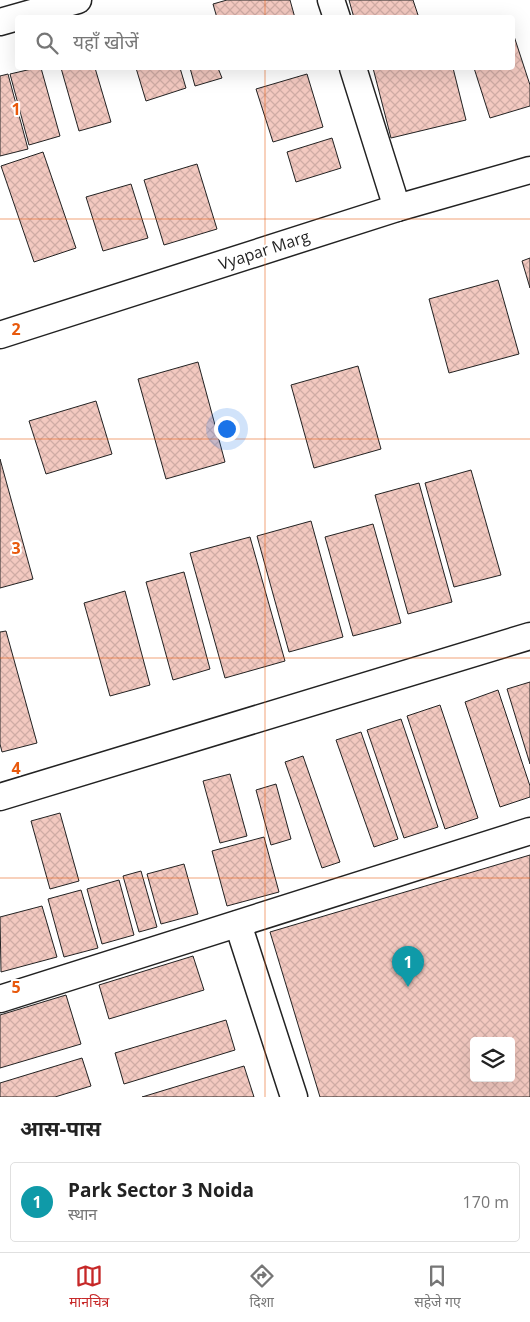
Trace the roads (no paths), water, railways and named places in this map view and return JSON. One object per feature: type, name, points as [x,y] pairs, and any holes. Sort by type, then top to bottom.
[{"type":"street","points":[[24,15],[76,0]]},
{"type":"street","points":[[331,0],[336,15]]},
{"type":"street","points":[[0,22],[15,18]]},
{"type":"street","points":[[354,70],[398,208]]},
{"type":"street","name":"Vyapar Marg","points":[[0,335],[398,208],[530,170]]},
{"type":"street","points":[[0,797],[530,636]]},
{"type":"street","points":[[0,999],[530,831]]},
{"type":"street","points":[[238,924],[294,1097]]},
{"type":"place","name":"Park Sector 3 Noida","points":[[408,987]]}]
